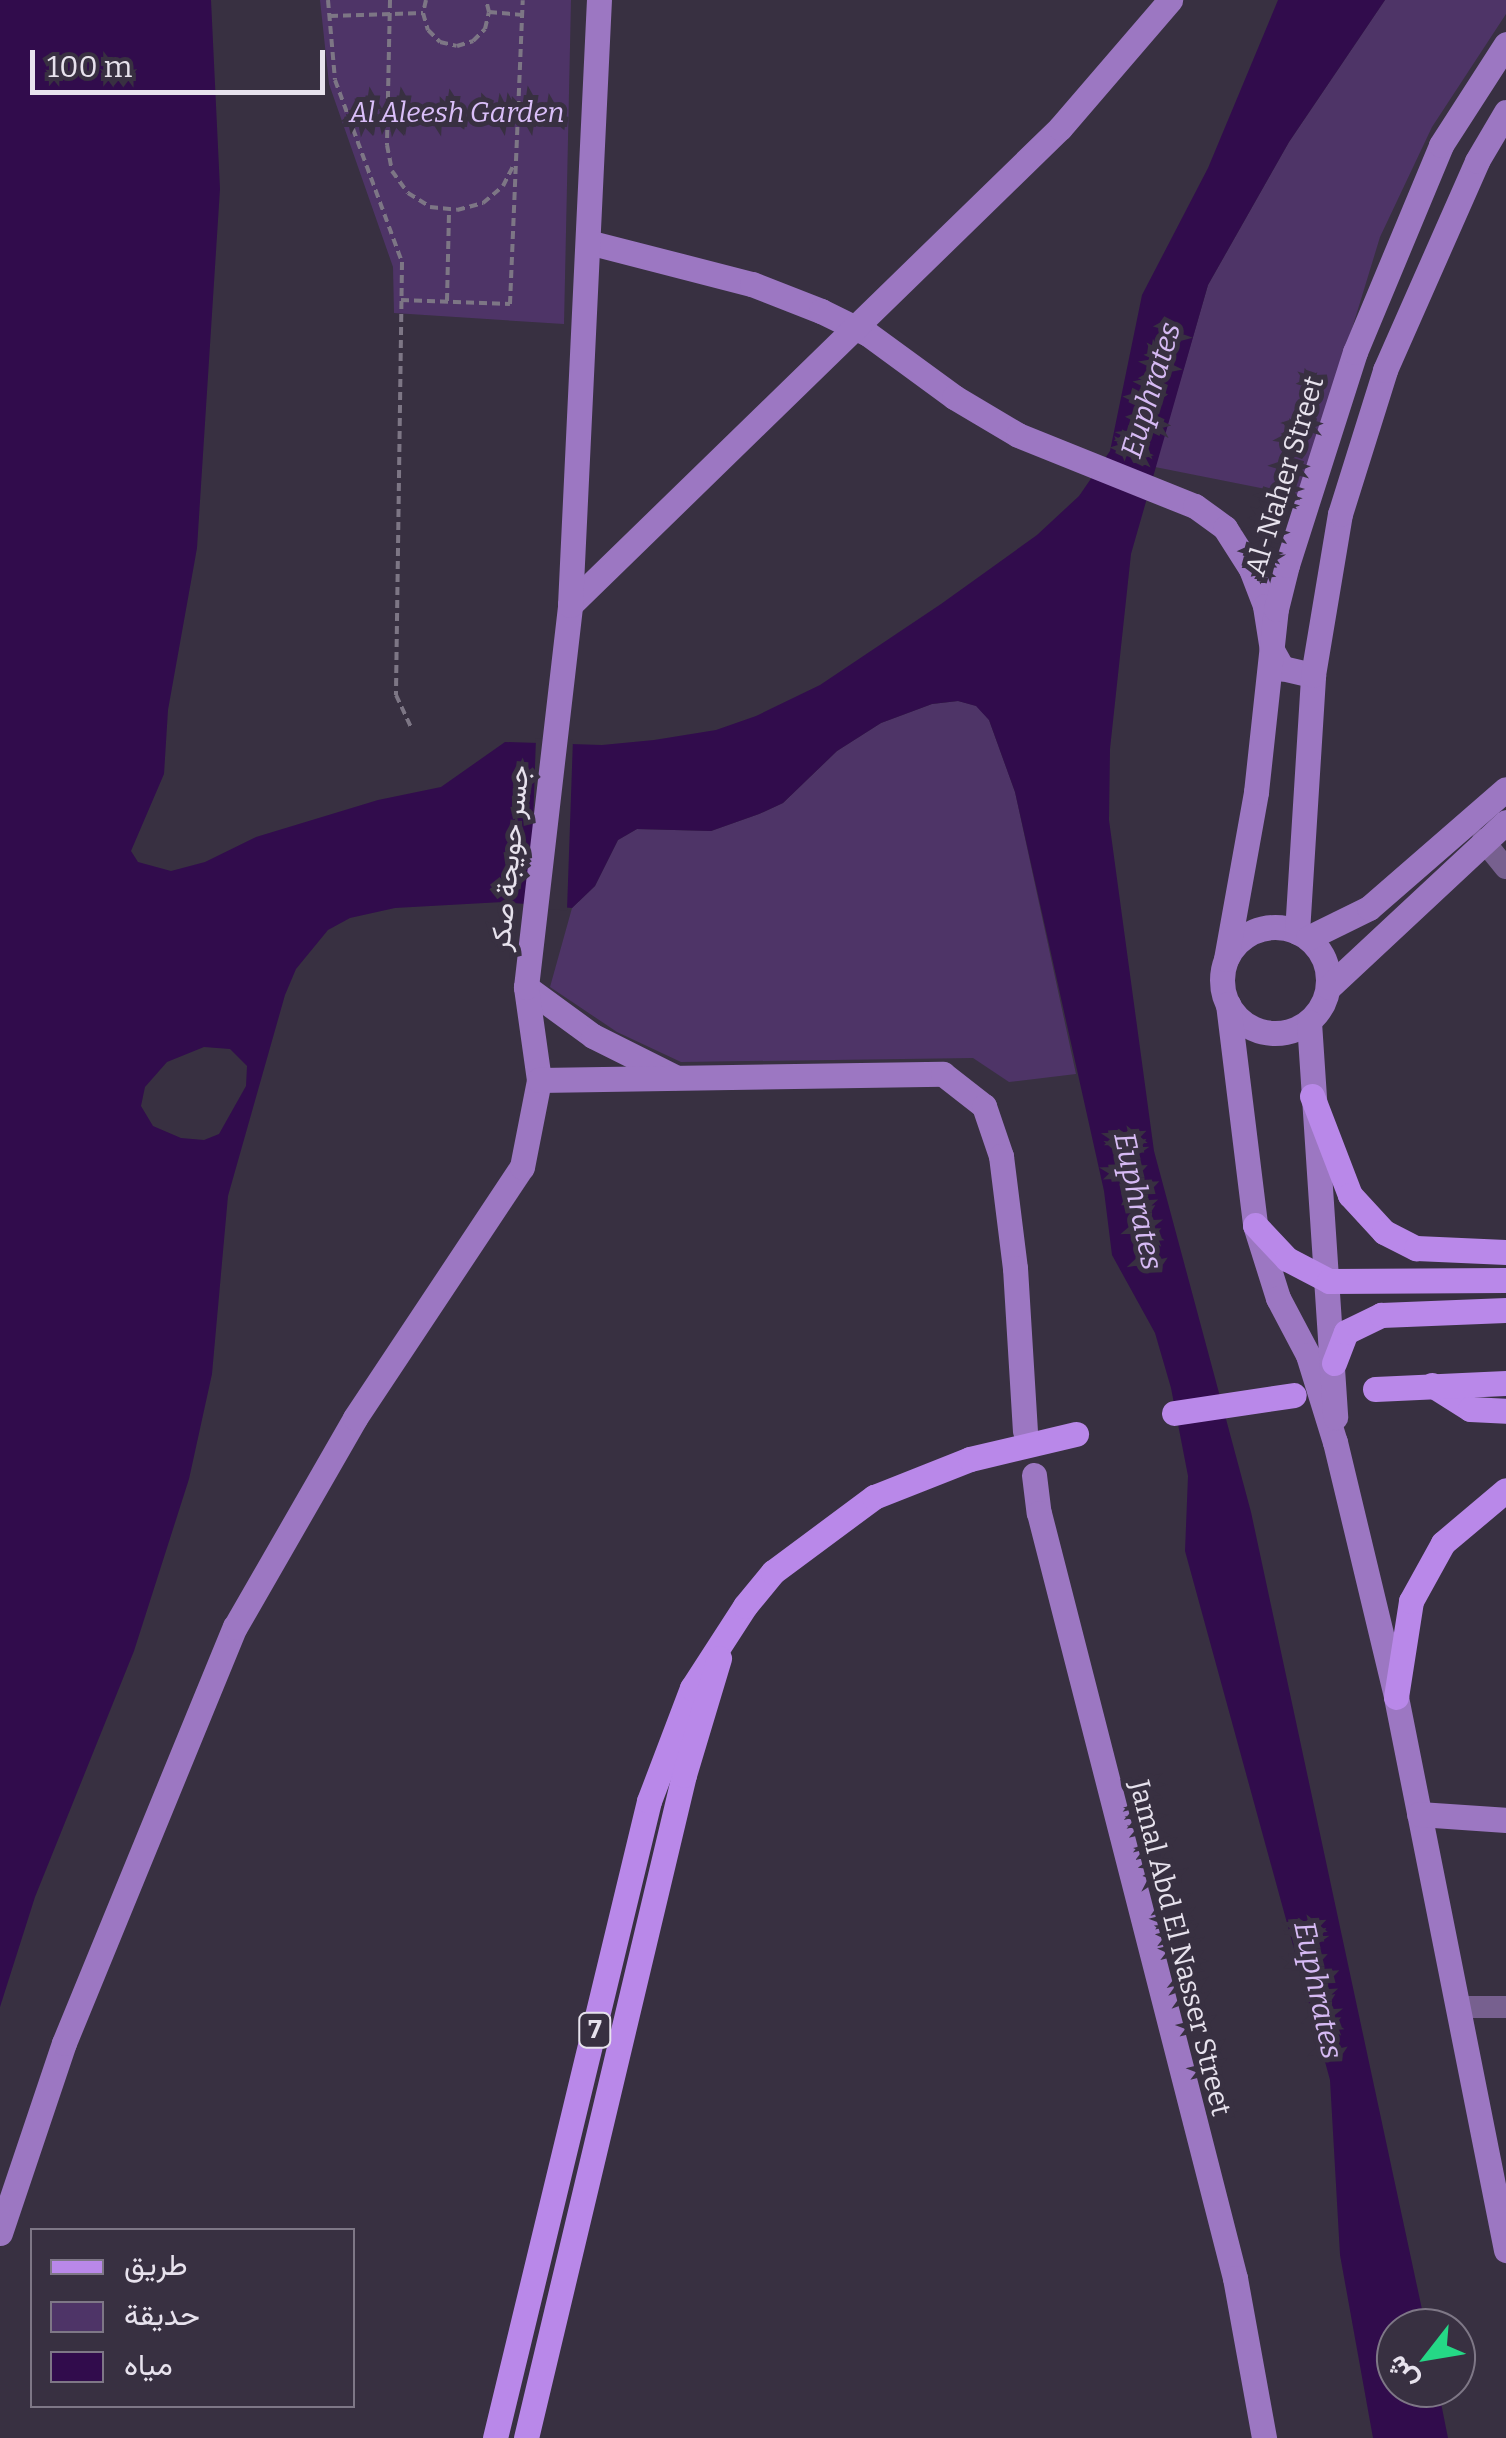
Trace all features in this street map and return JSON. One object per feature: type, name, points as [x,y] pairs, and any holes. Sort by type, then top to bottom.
[{"type":"main road","points":[[1312,1096],[1350,1195],[1384,1232],[1416,1248],[1506,1252]]},
{"type":"main road","points":[[1255,1225],[1286,1260],[1329,1281],[1506,1280]]},
{"type":"main road","points":[[1334,1363],[1346,1332],[1381,1315],[1506,1310]]},
{"type":"main road","points":[[1374,1390],[1506,1383]]},
{"type":"main road","points":[[1432,1385],[1470,1408],[1506,1412]]},
{"type":"main road","points":[[1174,1412],[1294,1395]]},
{"type":"main road","name":"7","points":[[494,2438],[659,1765],[692,1688],[726,1634],[773,1572],[804,1545],[874,1497],[970,1459],[1076,1434]]},
{"type":"main road","points":[[1396,1697],[1411,1600],[1443,1543],[1506,1490]]},
{"type":"main road","name":"7","points":[[526,2438],[684,1775],[726,1634]]},
{"type":"street","name":"جسر حويجة صكر","points":[[0,2233],[64,2042],[235,1626],[355,1418],[522,1167],[539,1080],[526,987],[570,605],[599,0]]},
{"type":"street","points":[[570,605],[1060,128],[1170,0]]},
{"type":"street","name":"Al-Naher Street","points":[[1226,960],[1249,837],[1272,650],[1288,565],[1355,352],[1441,145],[1506,44]]},
{"type":"street","points":[[1228,1004],[1237,1017],[1264,1033],[1280,1034],[1309,1022],[1325,1000],[1328,987],[1321,952],[1303,935],[1313,675],[1336,533],[1385,370],[1478,161],[1506,112]]},
{"type":"street","points":[[588,242],[752,284],[854,326],[975,411],[1071,459],[1130,478],[1195,506],[1234,540],[1260,590],[1272,650],[1288,672],[1313,675]]},
{"type":"street","points":[[1506,789],[1368,908],[1303,935],[1263,928],[1247,935],[1226,960],[1223,990],[1228,1004],[1255,1225],[1278,1298],[1308,1355],[1336,1442],[1396,1697],[1506,2250]]},
{"type":"street","points":[[1328,987],[1506,822]]},
{"type":"street","points":[[1483,840],[1506,868]]},
{"type":"street","points":[[526,987],[593,1036],[679,1079]]},
{"type":"street","points":[[1309,1022],[1329,1281],[1336,1442]]},
{"type":"street","points":[[539,1080],[943,1074],[984,1106],[1000,1156],[1015,1268],[1025,1431]]},
{"type":"street","name":"Jamal Abd El Nasser Street","points":[[1034,1474],[1038,1513],[1234,2278],[1264,2438]]},
{"type":"street","points":[[1419,1814],[1506,1820]]},
{"type":"street","points":[[1458,2008],[1506,2007]]},
{"type":"path","points":[[328,0],[335,80],[402,262],[396,695],[411,727]]},
{"type":"path","points":[[390,0],[387,145],[392,171],[408,193],[430,207],[449,209],[483,203],[503,186],[516,162]]},
{"type":"path","points":[[426,0],[422,13],[428,30],[440,42],[457,46],[474,42],[486,29],[490,12],[486,0]]},
{"type":"path","points":[[401,300],[510,304],[522,0]]},
{"type":"path","points":[[490,12],[522,15]]},
{"type":"path","points":[[330,16],[422,13]]},
{"type":"path","points":[[447,301],[449,209]]},
{"type":"green space","name":"Al Aleesh Garden","points":[[320,0],[571,0],[564,324],[394,313],[393,267],[329,84]]},
{"type":"green space","points":[[1385,0],[1506,0],[1506,14],[1432,127],[1380,237],[1301,496],[1155,467],[1208,285],[1289,142]]},
{"type":"green space","points":[[958,701],[977,706],[989,720],[1015,792],[1076,1074],[1009,1082],[973,1058],[681,1062],[617,1032],[550,987],[572,908],[595,886],[618,840],[637,829],[711,831],[759,814],[783,803],[837,751],[881,723],[932,704]]},
{"type":"water","name":"Euphrates","points":[[0,0],[211,0],[220,189],[197,548],[168,710],[164,774],[131,851],[138,862],[171,871],[205,862],[256,837],[378,800],[441,787],[505,742],[602,745],[716,730],[756,716],[820,685],[941,604],[1037,535],[1079,496],[1110,451],[1142,295],[1208,168],[1278,0],[1385,0],[1289,142],[1208,285],[1131,554],[1110,749],[1109,820],[1154,1151],[1251,1512],[1422,2308],[1376,2308],[1376,2408],[1442,2408],[1448,2438],[1373,2438],[1340,2255],[1330,2080],[1185,1551],[1188,1476],[1171,1388],[1155,1333],[1112,1255],[1104,1191],[1015,792],[989,720],[976,706],[958,701],[932,704],[881,723],[837,751],[783,803],[759,814],[711,831],[637,829],[618,840],[595,886],[572,908],[503,902],[395,908],[350,918],[328,930],[296,969],[285,995],[228,1196],[212,1374],[189,1479],[134,1651],[35,1897],[0,2007]],"holes":[[[204,1047],[230,1049],[247,1066],[246,1086],[219,1134],[204,1140],[181,1138],[153,1126],[141,1106],[145,1087],[167,1062]]]},
{"type":"pier","points":[[536,738],[573,739],[567,910],[530,909]]}]
